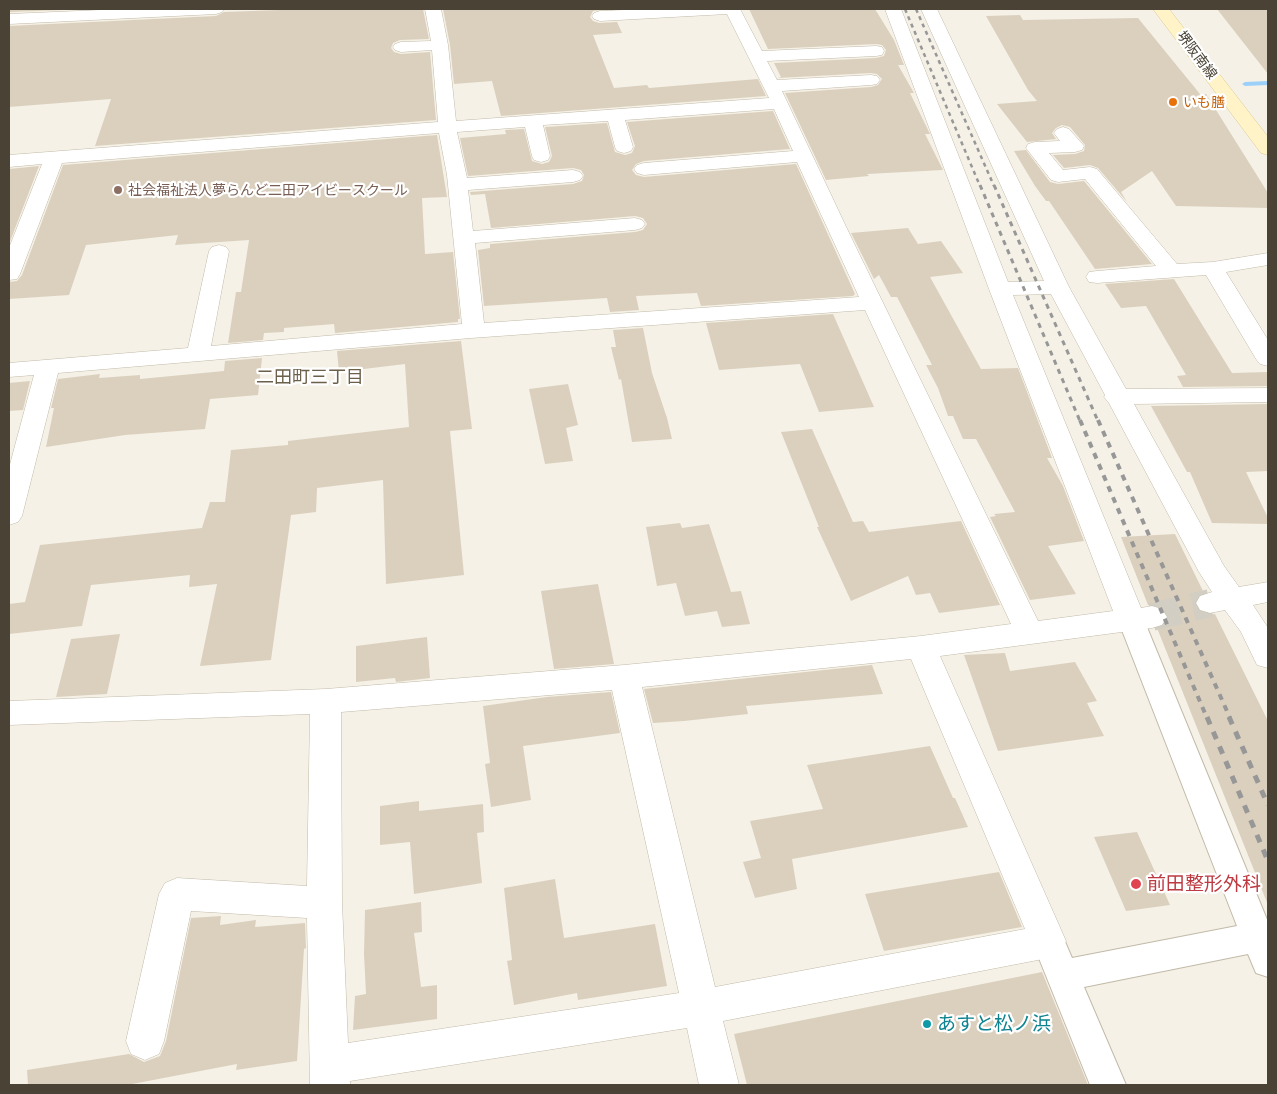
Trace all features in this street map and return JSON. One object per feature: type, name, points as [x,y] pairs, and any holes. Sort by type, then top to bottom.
[{"type":"main road","name":"堺阪南線","points":[[1161,9],[1268,149]]},
{"type":"street","points":[[9,19],[216,9]]},
{"type":"street","points":[[433,9],[440,45],[447,127],[458,185],[472,324],[471,332]]},
{"type":"street","points":[[600,16],[731,9],[775,94],[1030,634]]},
{"type":"street","points":[[893,9],[998,284],[1142,618],[1263,950],[1063,975]]},
{"type":"street","points":[[929,9],[1055,282],[1213,572],[1220,601],[1253,627],[1268,657]]},
{"type":"street","points":[[401,47],[440,45]]},
{"type":"street","points":[[756,56],[876,51]]},
{"type":"street","points":[[9,161],[615,114],[871,80]]},
{"type":"street","points":[[615,114],[624,147]]},
{"type":"street","points":[[533,120],[541,156]]},
{"type":"street","points":[[1063,133],[1075,146],[1035,148],[1058,176],[1090,173],[1171,271]]},
{"type":"street","points":[[644,169],[804,156]]},
{"type":"street","points":[[9,274],[54,158]]},
{"type":"street","points":[[458,185],[574,176]]},
{"type":"street","points":[[463,238],[635,224]]},
{"type":"street","points":[[198,354],[218,251]]},
{"type":"street","points":[[1097,277],[1213,268],[1268,258]]},
{"type":"street","points":[[1213,268],[1268,359]]},
{"type":"street","points":[[998,284],[1055,282]]},
{"type":"street","points":[[9,370],[471,332],[873,303]]},
{"type":"street","points":[[9,516],[48,367]]},
{"type":"street","points":[[1116,397],[1268,395]]},
{"type":"street","points":[[1220,601],[1268,592]]},
{"type":"street","points":[[9,712],[326,701],[624,677],[921,647],[1142,618]]},
{"type":"street","points":[[921,647],[1063,975],[1108,1085]]},
{"type":"street","points":[[624,677],[699,1008],[719,1085]]},
{"type":"street","points":[[326,701],[324,903],[330,1075],[699,1008],[1048,941]]},
{"type":"street","points":[[145,1041],[177,894],[324,903]]},
{"type":"building","points":[[9,9],[87,9],[9,12]]},
{"type":"building","points":[[307,9],[423,9],[429,39],[400,40],[393,43],[391,48],[394,52],[401,54],[430,52],[436,120],[95,146],[111,99],[9,107],[9,26],[216,16],[224,12]]},
{"type":"building","points":[[443,9],[609,9],[593,11],[590,17],[593,21],[599,23],[617,22],[622,33],[593,35],[614,88],[647,85],[649,88],[758,79],[766,96],[501,116],[492,81],[454,84],[450,45]]},
{"type":"building","points":[[749,9],[875,9],[894,40],[904,65],[898,65],[914,93],[910,93],[930,134],[925,134],[943,170],[867,174],[869,176],[826,180],[785,93],[871,87],[878,85],[882,79],[877,74],[871,73],[778,78],[781,77],[774,63],[876,58],[884,56],[886,50],[882,45],[876,44],[768,49]]},
{"type":"building","points":[[1217,9],[1268,9],[1268,74]]},
{"type":"building","points":[[1020,15],[1023,20],[1138,18],[1200,94],[1206,94],[1268,193],[1268,208],[1176,206],[1152,171],[1121,192],[1127,202],[1098,168],[1090,165],[1064,168],[1053,155],[1075,154],[1084,151],[1085,145],[1070,127],[1062,125],[1056,128],[1052,133],[1056,139],[1027,142],[997,104],[1037,101],[1028,90],[986,16]]},
{"type":"building","points":[[773,111],[790,149],[644,161],[636,164],[632,170],[636,175],[644,177],[796,164],[855,294],[853,296],[701,306],[697,293],[636,296],[639,310],[610,312],[607,298],[484,306],[478,250],[490,248],[490,244],[635,232],[643,230],[647,224],[643,218],[635,216],[491,228],[485,194],[471,195],[470,192],[573,184],[582,181],[584,175],[581,170],[573,168],[468,176],[460,138],[506,134],[505,130],[524,129],[532,161],[542,164],[549,162],[552,156],[545,127],[607,123],[615,152],[625,155],[632,153],[635,146],[627,122]]},
{"type":"building","points":[[437,135],[447,197],[422,198],[425,254],[453,252],[460,319],[458,319],[458,322],[335,333],[334,324],[284,328],[284,332],[264,333],[263,340],[228,343],[236,292],[241,292],[249,240],[175,245],[178,235],[86,245],[69,295],[9,299],[9,282],[17,281],[22,275],[63,165]]},
{"type":"building","points":[[1026,150],[1050,182],[1058,184],[1084,181],[1152,264],[1095,269],[1049,201],[1046,201],[1035,186],[1014,151]]},
{"type":"building","points":[[39,166],[9,244],[9,169]]},
{"type":"building","points":[[908,228],[918,244],[941,241],[963,273],[930,277],[981,369],[1018,368],[1052,458],[1047,458],[1063,486],[1084,541],[1048,546],[1076,594],[1030,600],[990,517],[996,516],[994,514],[1015,512],[976,439],[963,439],[953,416],[948,416],[938,388],[926,365],[932,365],[897,297],[891,297],[879,275],[874,279],[851,233]]},
{"type":"building","points":[[1174,279],[1232,373],[1268,372],[1268,386],[1183,387],[1177,376],[1186,375],[1146,306],[1121,308],[1105,284]]},
{"type":"building","points":[[833,314],[874,407],[819,412],[800,364],[719,370],[706,323]]},
{"type":"building","points":[[643,328],[652,373],[672,439],[632,442],[621,379],[619,380],[611,347],[616,347],[613,330]]},
{"type":"building","points":[[461,341],[472,429],[450,431],[464,575],[386,584],[383,480],[317,488],[316,512],[291,515],[271,660],[200,666],[217,584],[189,587],[190,575],[91,585],[82,626],[9,634],[9,604],[25,602],[40,545],[202,528],[210,502],[225,502],[231,450],[288,445],[288,441],[409,427],[405,364],[339,372],[337,351]]},
{"type":"building","points":[[262,358],[258,395],[210,399],[205,429],[125,435],[46,447],[54,408],[51,408],[58,379],[100,374],[99,378],[140,375],[140,379],[224,371],[225,361]]},
{"type":"building","points":[[30,381],[23,410],[9,411],[9,383]]},
{"type":"building","points":[[568,384],[578,425],[566,428],[573,461],[545,464],[529,389]]},
{"type":"building","points":[[1268,404],[1268,471],[1246,472],[1268,518],[1268,524],[1212,523],[1190,472],[1187,472],[1151,406]]},
{"type":"building","points":[[812,429],[853,522],[863,521],[869,532],[961,521],[1000,605],[939,613],[930,593],[916,595],[908,576],[851,601],[817,527],[819,527],[781,432]]},
{"type":"building","points":[[680,523],[682,528],[709,524],[731,592],[741,591],[750,624],[722,627],[717,611],[685,616],[676,583],[657,586],[646,527]]},
{"type":"building","points":[[1175,534],[1204,593],[1198,595],[1194,604],[1199,612],[1209,615],[1215,614],[1268,721],[1268,905],[1157,628],[1164,626],[1169,616],[1163,607],[1148,605],[1121,537]]},
{"type":"building","points":[[598,584],[614,664],[554,669],[541,591]]},
{"type":"building","points":[[120,634],[107,694],[56,697],[71,639]]},
{"type":"building","points":[[427,637],[430,678],[396,682],[395,678],[356,682],[356,646]]},
{"type":"building","points":[[1005,653],[1010,671],[1075,662],[1097,701],[1087,703],[1104,736],[998,751],[964,655]]},
{"type":"building","points":[[872,665],[883,694],[746,706],[748,714],[684,721],[653,723],[644,689]]},
{"type":"building","points":[[611,692],[620,733],[523,746],[531,800],[491,807],[485,764],[490,763],[483,706],[547,697]]},
{"type":"building","points":[[930,746],[968,827],[792,859],[797,889],[755,898],[743,862],[761,858],[750,821],[823,809],[807,765]]},
{"type":"building","points":[[419,801],[419,811],[483,804],[484,832],[477,833],[482,883],[414,894],[410,842],[380,845],[380,806]]},
{"type":"building","points":[[1137,832],[1170,905],[1126,911],[1094,837]]},
{"type":"building","points":[[999,872],[1022,927],[884,951],[865,894]]},
{"type":"building","points":[[555,879],[564,938],[655,924],[667,986],[578,1000],[577,993],[514,1005],[507,961],[512,960],[504,888]]},
{"type":"building","points":[[421,902],[422,932],[414,933],[421,987],[437,985],[437,1019],[353,1030],[355,996],[366,994],[364,954],[365,910]]},
{"type":"building","points":[[221,916],[220,925],[256,920],[255,927],[305,923],[306,948],[304,949],[297,1061],[236,1070],[237,1064],[127,1085],[28,1085],[27,1070],[129,1054],[144,1062],[160,1056],[166,1041],[191,918]]},
{"type":"building","name":"あすと松ノ浜","points":[[1042,972],[1088,1085],[747,1085],[734,1034]]},
{"type":"waterway","points":[[1245,84],[1268,83]]},
{"type":"tunnel","points":[[1152,617],[1210,603]]},
{"type":"railway","points":[[905,9],[980,186]]},
{"type":"railway","points":[[916,9],[994,186]]},
{"type":"railway","points":[[980,185],[1080,421]]},
{"type":"railway","points":[[994,185],[1098,421]]},
{"type":"railway","points":[[1080,420],[1207,718]]},
{"type":"railway","points":[[1098,420],[1230,718]]},
{"type":"railway","points":[[1207,717],[1268,861]]},
{"type":"railway","points":[[1229,717],[1268,805]]},
{"type":"place","name":"いも膳","points":[[1173,102]]},
{"type":"place","name":"社会福祉法人夢らんど二田アイビースクール","points":[[118,190]]},
{"type":"place","name":"前田整形外科","points":[[1136,884]]},
{"type":"place","name":"あすと松ノ浜","points":[[927,1024]]},
{"type":"district","name":"二田町三丁目","points":[[310,377]]}]
